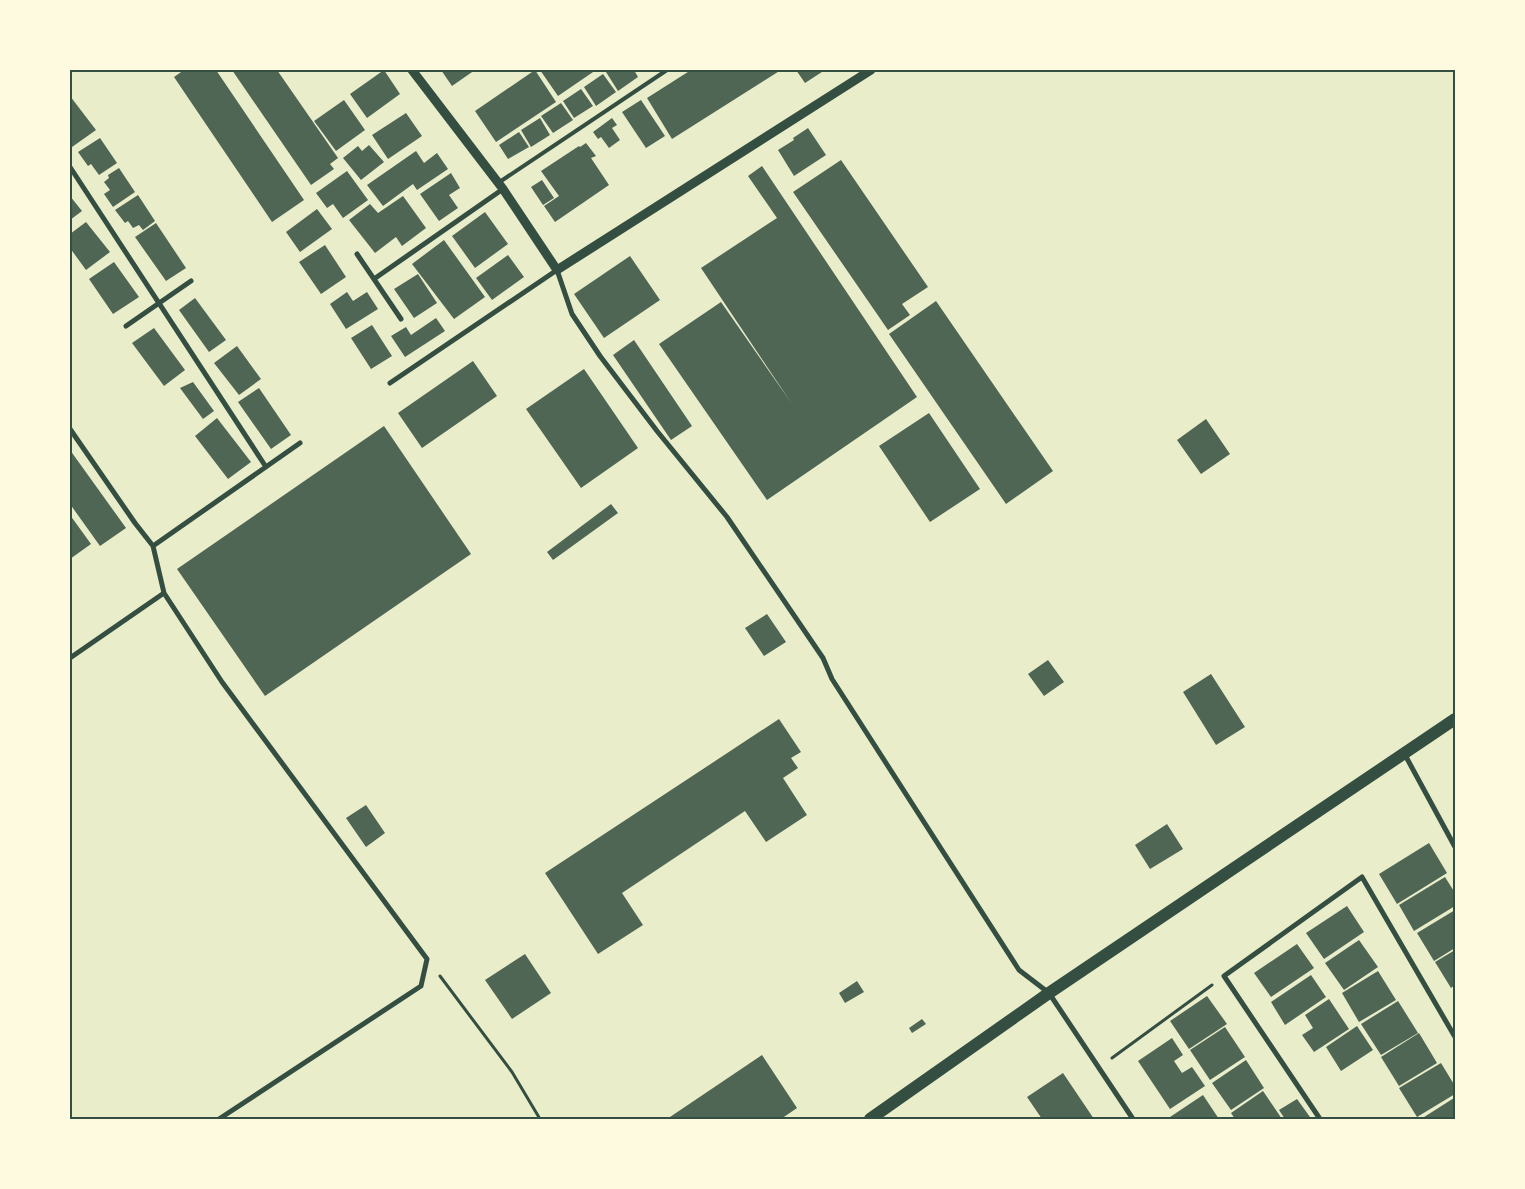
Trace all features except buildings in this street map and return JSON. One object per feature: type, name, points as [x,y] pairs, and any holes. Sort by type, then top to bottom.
[{"type":"main road","points":[[870,1119],[1049,994],[1455,719]]},
{"type":"street","points":[[412,70],[501,186],[557,270],[572,314],[600,356],[657,431],[727,517],[823,658],[832,678],[1019,970],[1049,994],[1133,1119]]},
{"type":"street","points":[[390,383],[557,270],[871,70]]},
{"type":"street","points":[[70,167],[266,467]]},
{"type":"street","points":[[374,279],[501,186]]},
{"type":"street","points":[[357,254],[401,319]]},
{"type":"street","points":[[126,326],[191,281]]},
{"type":"street","points":[[70,429],[153,546],[164,593],[222,682],[427,959],[420,986],[219,1119]]},
{"type":"street","points":[[153,546],[300,444]]},
{"type":"street","points":[[70,658],[164,593]]},
{"type":"street","points":[[1404,753],[1455,846]]},
{"type":"street","points":[[1320,1119],[1224,976],[1362,877],[1455,1037]]},
{"type":"lane","points":[[501,186],[667,70]]},
{"type":"path","points":[[427,959],[512,1072],[540,1119]]},
{"type":"path","points":[[1099,1068],[1224,976]]}]
